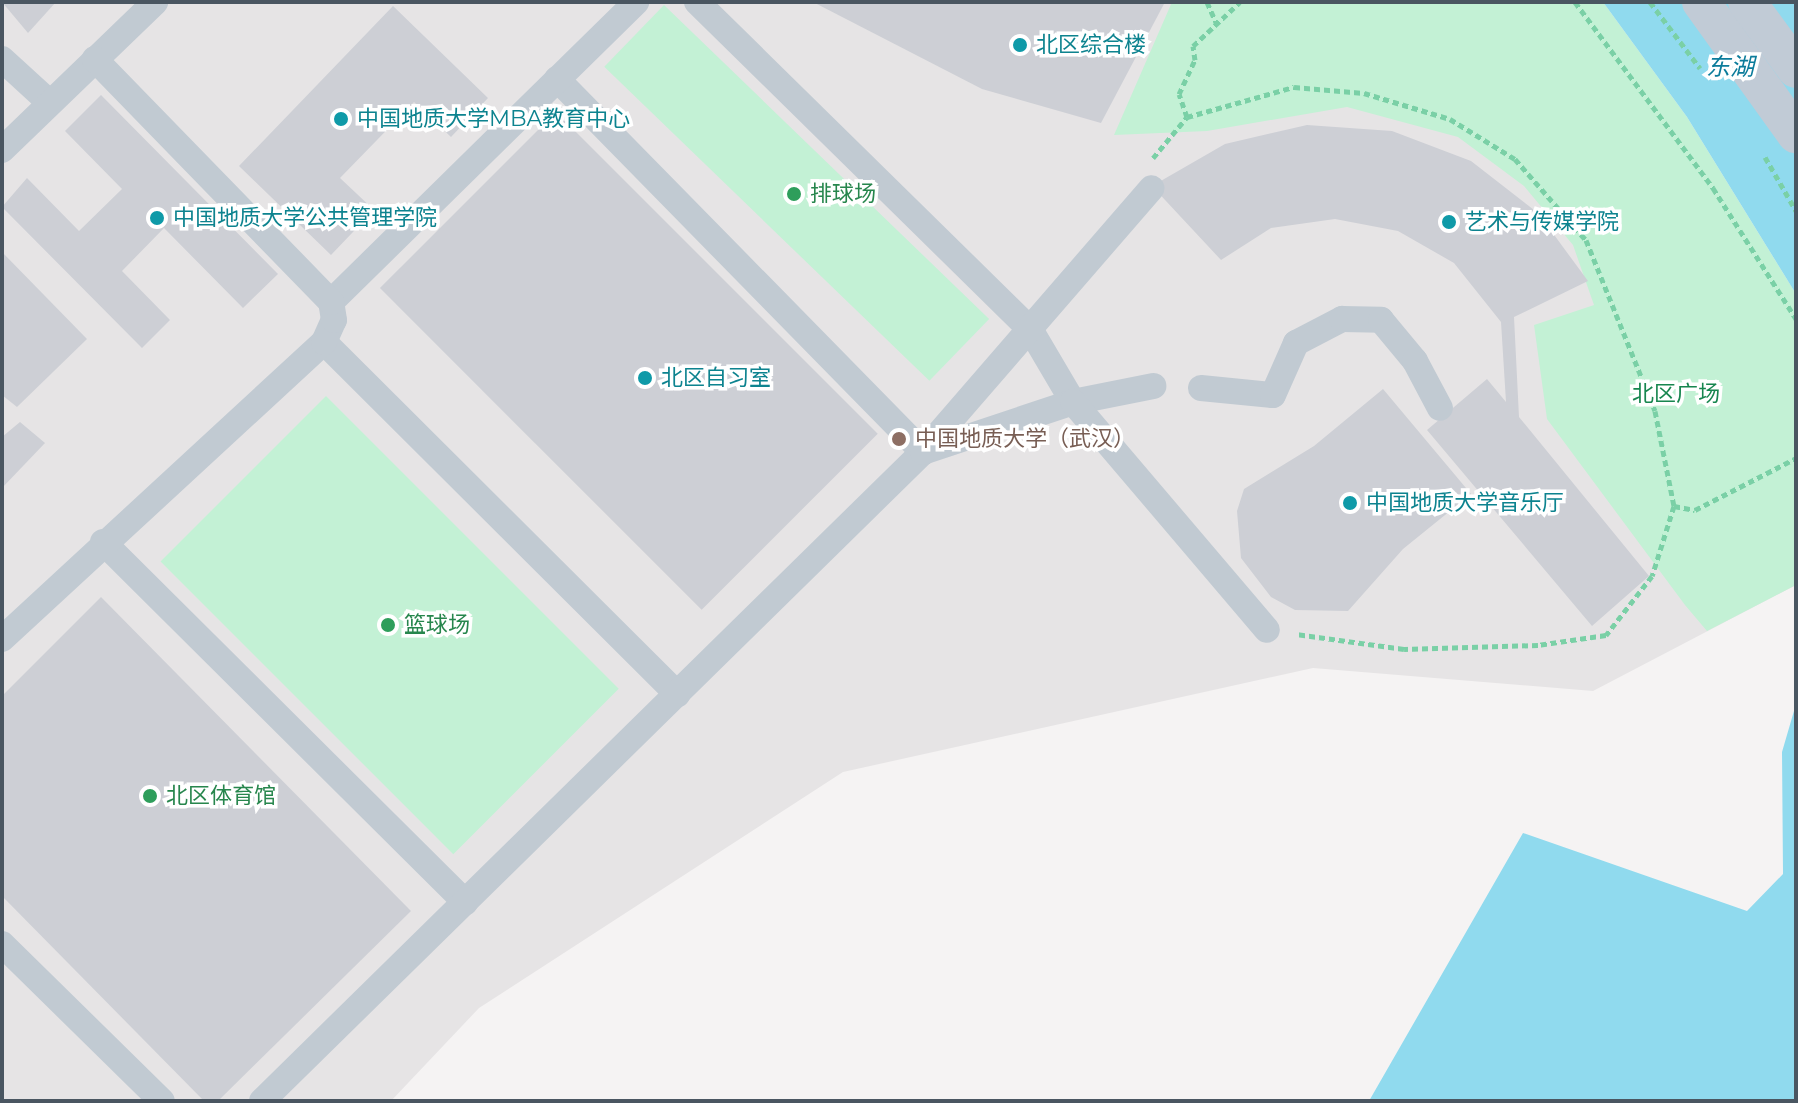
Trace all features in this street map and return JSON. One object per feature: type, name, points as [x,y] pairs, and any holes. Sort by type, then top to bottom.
[{"type":"main road","points":[[1701,2],[1796,134]]},
{"type":"main road","points":[[1747,2],[1796,69]]},
{"type":"street","points":[[2,150],[155,2]]},
{"type":"street","points":[[331,302],[636,2]]},
{"type":"street","points":[[697,2],[1030,329],[1073,402],[1267,630]]},
{"type":"street","points":[[2,59],[50,103]]},
{"type":"street","points":[[2,639],[103,542],[324,342],[334,320],[331,302],[95,59]]},
{"type":"street","points":[[557,79],[923,452]]},
{"type":"street","points":[[262,1101],[923,452],[1152,188]]},
{"type":"street","points":[[1201,388],[1273,395],[1296,343],[1342,319],[1381,320],[1415,361],[1440,408]]},
{"type":"street","points":[[324,342],[677,694]]},
{"type":"street","points":[[923,452],[1073,402],[1153,386]]},
{"type":"street","points":[[103,542],[465,902]]},
{"type":"street","points":[[2,944],[162,1101]]},
{"type":"path","points":[[1207,2],[1217,24]]},
{"type":"path","points":[[1187,117],[1179,94],[1195,60],[1193,46],[1240,2]]},
{"type":"path","points":[[1575,2],[1687,150],[1796,319]]},
{"type":"path","points":[[1650,2],[1703,72]]},
{"type":"path","points":[[1152,188],[1141,173],[1187,117],[1294,87],[1364,93],[1450,119],[1515,159],[1586,240],[1655,411],[1674,506],[1652,576],[1606,635],[1538,645],[1404,649],[1267,630]]},
{"type":"path","points":[[1763,153],[1796,211]]},
{"type":"path","points":[[1674,506],[1695,510],[1796,458]]},
{"type":"shaded area","name":"中国地质大学（武汉）","points":[[2,2],[1603,2],[1796,294],[1796,585],[1593,691],[1313,668],[843,772],[479,1008],[391,1101],[2,1101]]},
{"type":"green space","name":"北区广场","points":[[1172,2],[1603,2],[1687,117],[1796,294],[1796,585],[1707,631],[1685,605],[1547,419],[1534,325],[1594,305],[1573,245],[1524,186],[1458,137],[1347,107],[1207,131],[1114,135]]},
{"type":"green space","name":"排球场","points":[[664,5],[989,319],[929,381],[604,67]]},
{"type":"green space","name":"篮球场","points":[[326,396],[619,689],[453,854],[161,561]]},
{"type":"water","name":"东湖","points":[[1603,2],[1796,2],[1796,294],[1687,117]]},
{"type":"water","points":[[1796,704],[1796,1101],[1369,1101],[1523,833],[1747,911],[1783,874],[1782,752]]},
{"type":"building","points":[[2,2],[56,2],[28,33]]},
{"type":"building","name":"北区综合楼","points":[[813,2],[1165,2],[1101,123],[982,89]]},
{"type":"building","name":"中国地质大学MBA教育中心","points":[[393,6],[488,98],[451,137],[414,102],[340,178],[374,210],[331,255],[239,166]]},
{"type":"building","name":"中国地质大学公共管理学院","points":[[101,95],[278,274],[243,308],[164,228],[122,271],[170,320],[142,348],[2,207],[27,178],[79,231],[122,189],[65,131]]},
{"type":"building","name":"北区自习室","points":[[556,112],[878,434],[702,610],[380,288]]},
{"type":"building","name":"艺术与传媒学院","points":[[1307,125],[1392,131],[1471,161],[1538,213],[1588,281],[1514,317],[1519,417],[1649,576],[1592,626],[1427,430],[1487,379],[1506,402],[1501,322],[1454,263],[1398,231],[1335,219],[1271,228],[1221,260],[1152,186],[1225,144]]},
{"type":"building","points":[[2,252],[87,339],[17,407],[2,395]]},
{"type":"building","name":"中国地质大学音乐厅","points":[[1383,389],[1471,494],[1403,549],[1348,611],[1295,610],[1271,597],[1241,558],[1237,511],[1244,489],[1314,446]]},
{"type":"building","points":[[20,422],[45,443],[2,488],[2,437]]},
{"type":"building","name":"北区体育馆","points":[[101,597],[411,911],[218,1101],[204,1101],[2,896],[2,696]]},
{"type":"place","name":"北区综合楼","points":[[1020,45]]},
{"type":"place","name":"中国地质大学MBA教育中心","points":[[341,119]]},
{"type":"place","name":"排球场","points":[[794,194]]},
{"type":"place","name":"中国地质大学公共管理学院","points":[[157,218]]},
{"type":"place","name":"艺术与传媒学院","points":[[1449,222]]},
{"type":"place","name":"北区自习室","points":[[645,378]]},
{"type":"place","name":"中国地质大学（武汉）","points":[[899,439]]},
{"type":"place","name":"中国地质大学音乐厅","points":[[1350,503]]},
{"type":"place","name":"篮球场","points":[[388,625]]},
{"type":"place","name":"北区体育馆","points":[[150,796]]}]
